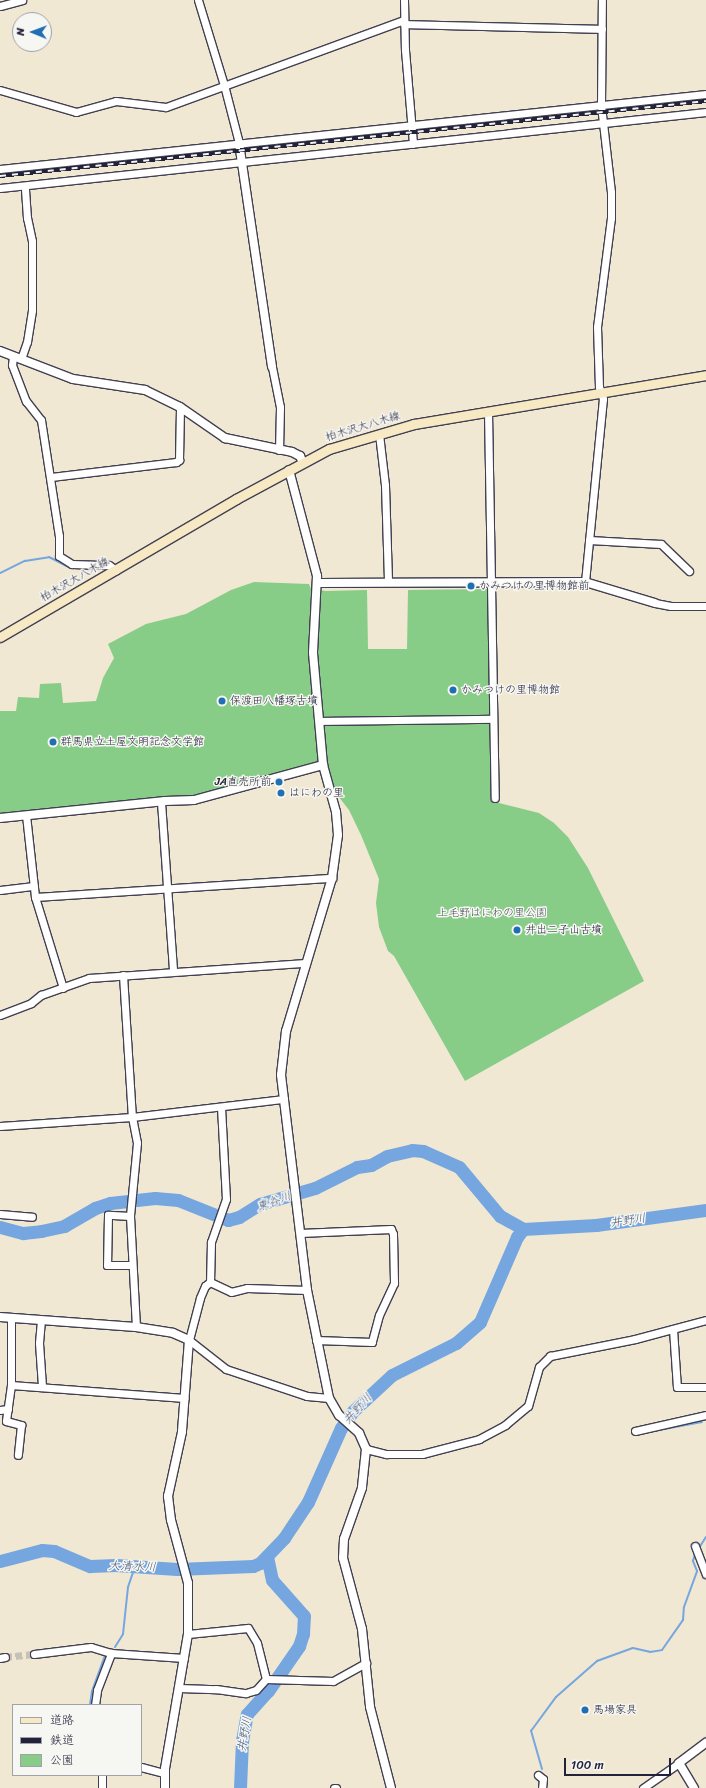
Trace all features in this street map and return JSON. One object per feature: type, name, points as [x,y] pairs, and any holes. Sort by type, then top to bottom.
[{"type":"main road","name":"柏木沢大八木線","points":[[0,637],[288,470],[329,449],[414,424],[601,394],[706,375]]},
{"type":"street","points":[[0,6],[12,1],[22,0]]},
{"type":"street","points":[[198,0],[224,85],[238,143],[272,367],[280,407],[279,450]]},
{"type":"street","points":[[404,0],[404,22],[413,144]]},
{"type":"street","points":[[585,582],[603,399],[601,394],[596,347],[597,328],[611,218],[611,192],[601,105],[602,0]]},
{"type":"street","points":[[0,90],[80,112],[116,102],[149,107],[166,107],[224,85],[404,22],[602,29]]},
{"type":"street","points":[[0,169],[706,94]]},
{"type":"street","points":[[0,188],[706,112]]},
{"type":"street","points":[[25,186],[26,218],[32,241],[32,310],[27,342],[12,365],[26,401],[42,420],[59,536],[59,556],[72,564],[109,565],[116,570]]},
{"type":"street","points":[[0,352],[72,379],[145,390],[180,407],[225,438],[296,454],[303,463]]},
{"type":"street","points":[[51,477],[176,462],[179,460],[180,407]]},
{"type":"street","points":[[488,412],[493,582],[493,719],[495,798]]},
{"type":"street","points":[[379,434],[385,485],[388,582]]},
{"type":"street","points":[[288,470],[318,583],[312,641],[323,765],[338,827],[338,846],[332,878],[305,964],[283,1043],[281,1075],[307,1290],[329,1398],[339,1416],[354,1427],[366,1449],[362,1488],[344,1539],[343,1551],[345,1573],[362,1629],[370,1707],[391,1788]]},
{"type":"street","points":[[589,540],[661,544],[667,547],[689,572]]},
{"type":"street","points":[[318,583],[585,582],[655,603],[671,606],[706,606]]},
{"type":"street","points":[[320,721],[493,719]]},
{"type":"street","points":[[0,818],[210,798],[323,765]]},
{"type":"street","points":[[161,802],[173,971]]},
{"type":"street","points":[[26,815],[35,897],[63,988]]},
{"type":"street","points":[[35,897],[167,887],[332,878]]},
{"type":"street","points":[[0,890],[34,886]]},
{"type":"street","points":[[0,1015],[84,979],[173,971],[305,964]]},
{"type":"street","points":[[123,975],[132,1117],[137,1143],[130,1216],[131,1265],[136,1300],[136,1327]]},
{"type":"street","points":[[0,1126],[132,1117],[284,1099]]},
{"type":"street","points":[[210,1282],[210,1249],[226,1199],[221,1107]]},
{"type":"street","points":[[0,1214],[32,1217]]},
{"type":"street","points":[[130,1216],[108,1214],[107,1264],[131,1265]]},
{"type":"street","points":[[300,1233],[390,1229],[393,1234],[394,1283],[378,1315],[372,1342],[316,1340]]},
{"type":"street","points":[[210,1282],[231,1292],[247,1288],[307,1290]]},
{"type":"street","points":[[165,1788],[164,1773],[188,1634],[186,1574],[171,1520],[168,1496],[180,1443],[189,1340],[200,1298],[205,1286],[210,1282]]},
{"type":"street","points":[[0,1317],[136,1327],[173,1333],[189,1340],[233,1371],[307,1396],[329,1398]]},
{"type":"street","points":[[11,1317],[11,1385],[6,1420],[21,1425],[18,1455]]},
{"type":"street","points":[[41,1320],[39,1343],[42,1386]]},
{"type":"street","points":[[366,1449],[386,1454],[422,1454],[479,1439],[505,1425],[528,1406],[539,1367],[545,1358],[706,1320]]},
{"type":"street","points":[[673,1329],[677,1387],[706,1387]]},
{"type":"street","points":[[11,1385],[42,1386],[185,1398]]},
{"type":"street","points":[[0,1410],[8,1409]]},
{"type":"street","points":[[635,1431],[705,1417]]},
{"type":"street","points":[[695,1546],[706,1574]]},
{"type":"street","points":[[188,1634],[248,1628],[258,1643],[267,1679]]},
{"type":"street","points":[[34,1654],[86,1647],[111,1653],[184,1658]]},
{"type":"street","points":[[95,1704],[97,1690],[111,1653]]},
{"type":"street","points":[[179,1688],[216,1689],[246,1694],[256,1690],[267,1679],[334,1681],[366,1663]]},
{"type":"street","points":[[643,1788],[706,1743]]},
{"type":"street","points":[[679,1763],[694,1788]]},
{"type":"street","points":[[142,1767],[164,1773]]},
{"type":"street","points":[[538,1775],[543,1779],[542,1788]]},
{"type":"street","points":[[102,1776],[102,1788]]},
{"type":"green space","name":"上毛野はにわの里公園","points":[[254,582],[309,584],[311,589],[326,591],[367,590],[368,649],[407,649],[408,590],[490,589],[491,801],[539,813],[554,823],[568,837],[588,868],[644,981],[465,1081],[394,956],[388,951],[379,927],[376,903],[379,879],[349,810],[335,792],[328,765],[318,762],[202,796],[0,814],[0,711],[16,711],[18,697],[39,698],[40,684],[61,683],[63,703],[96,701],[103,678],[114,658],[108,644],[146,624],[186,614],[231,590]]},
{"type":"waterway","points":[[0,573],[25,561],[49,557],[69,567]]},
{"type":"waterway","name":"東谷川","points":[[0,1227],[23,1233],[41,1231],[64,1226],[95,1208],[110,1203],[155,1198],[178,1200],[228,1220],[239,1217],[260,1204],[315,1188],[357,1167],[371,1165],[387,1156],[412,1150],[423,1151],[459,1167],[500,1216],[523,1229]]},
{"type":"waterway","name":"井野川","points":[[523,1229],[596,1225],[706,1210]]},
{"type":"waterway","name":"井野川","points":[[0,1561],[42,1550],[54,1551],[90,1566],[116,1565],[177,1569],[253,1566],[260,1563],[284,1538],[308,1502],[341,1428],[352,1412],[392,1375],[456,1343],[480,1322],[517,1237],[523,1229]]},
{"type":"waterway","points":[[643,1433],[702,1422]]},
{"type":"waterway","points":[[699,1548],[706,1537]]},
{"type":"waterway","points":[[542,1769],[531,1731],[556,1697],[597,1661],[633,1648],[650,1652],[662,1650],[683,1620],[684,1607],[697,1571],[693,1561],[695,1554]]},
{"type":"waterway","name":"井野川","points":[[240,1788],[242,1741],[247,1714],[268,1691],[299,1646],[303,1634],[304,1616],[272,1580],[267,1557]]},
{"type":"waterway","name":"大清水川","points":[[115,1647],[123,1634],[128,1587],[135,1567]]},
{"type":"waterway","points":[[90,1704],[92,1691],[105,1656]]},
{"type":"tunnel","points":[[5,1657],[34,1654]]},
{"type":"railway","points":[[0,176],[706,101]]},
{"type":"place","name":"かみつけの里博物館前","points":[[471,586]]},
{"type":"place","name":"かみつけの里博物館","points":[[453,690]]},
{"type":"place","name":"保渡田八幡塚古墳","points":[[222,701]]},
{"type":"place","name":"群馬県立土屋文明記念文学館","points":[[53,742]]},
{"type":"place","name":"JA直売所前","points":[[279,782]]},
{"type":"place","name":"はにわの里","points":[[281,793]]},
{"type":"place","name":"井出二子山古墳","points":[[517,930]]},
{"type":"place","name":"馬場家具","points":[[585,1710]]}]
